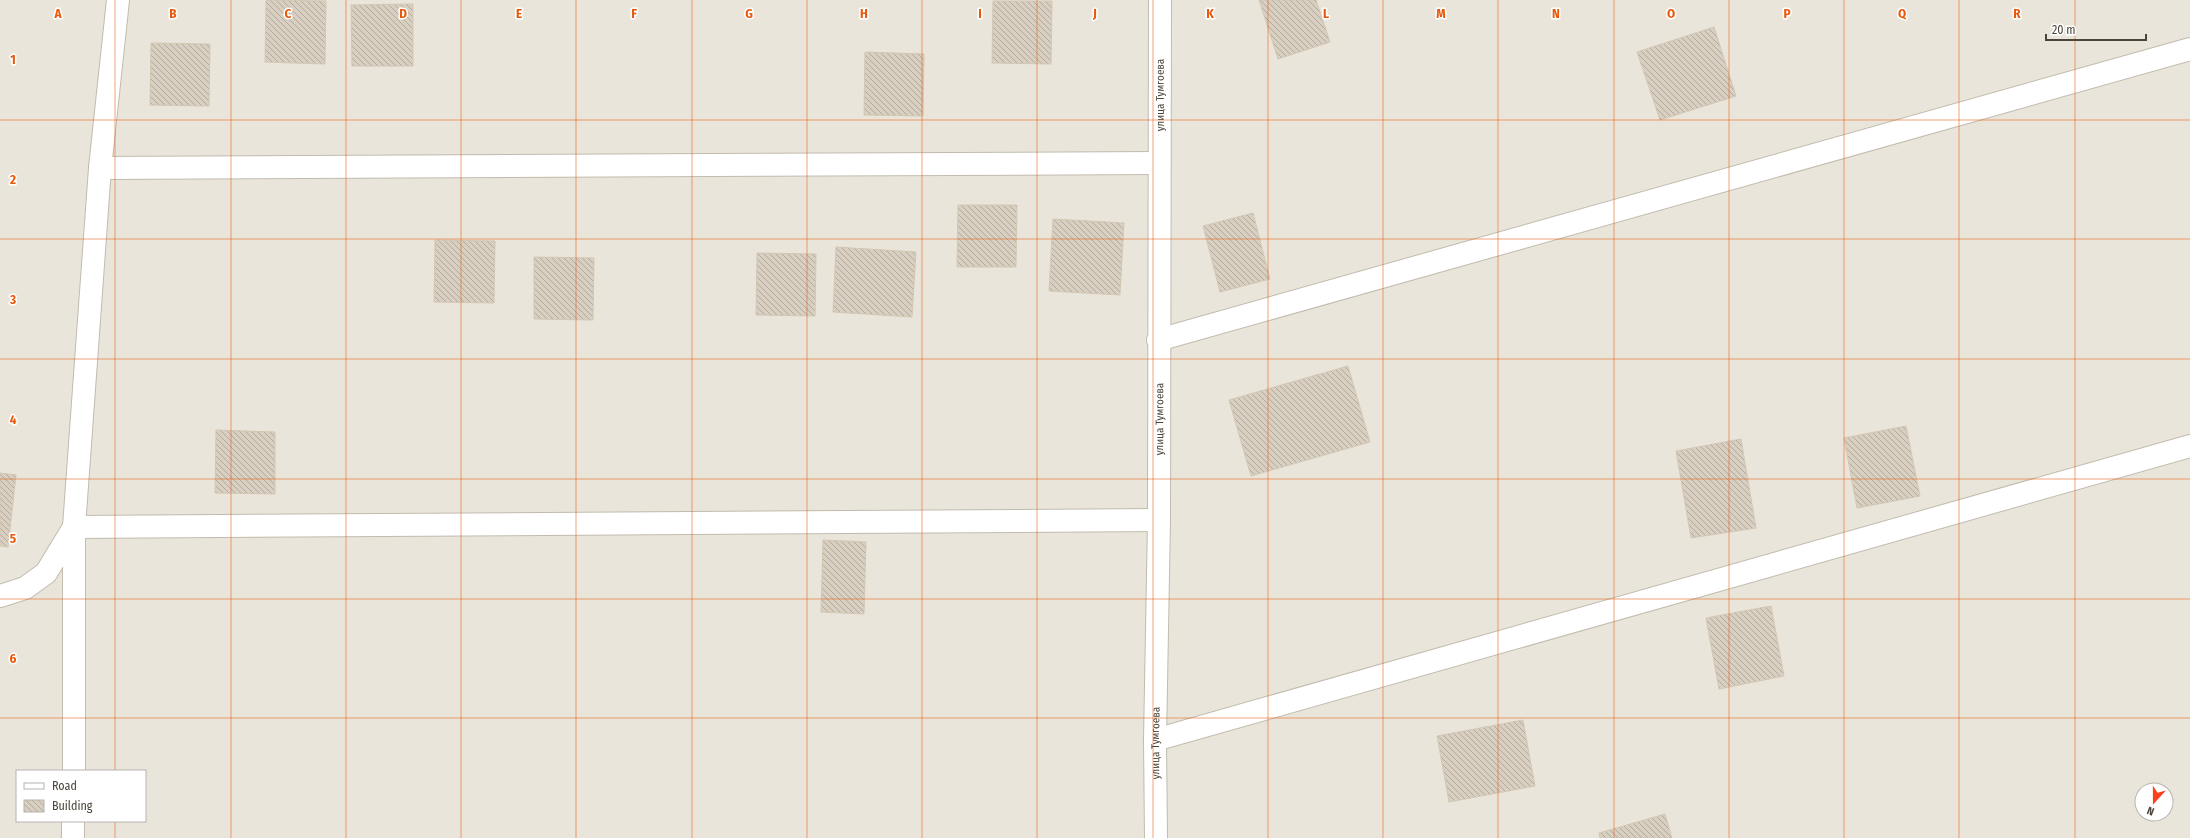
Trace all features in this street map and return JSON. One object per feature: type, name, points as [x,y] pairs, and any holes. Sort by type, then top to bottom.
[{"type":"street","points":[[74,770],[74,527],[100,168],[118,0]]},
{"type":"street","name":"улица Тумгоева","points":[[1156,838],[1155,740],[1159,520],[1158,163],[1160,0]]},
{"type":"street","points":[[1158,340],[2190,49]]},
{"type":"street","points":[[100,168],[1158,163]]},
{"type":"street","points":[[1155,740],[2190,446]]},
{"type":"street","points":[[74,527],[1159,520]]},
{"type":"street","points":[[0,596],[24,588],[46,573],[74,527]]},
{"type":"street","points":[[73,822],[73,838]]},
{"type":"shaded area","points":[[0,0],[2190,0],[2190,838],[0,838]]},
{"type":"building","points":[[266,0],[326,1],[325,64],[265,62]]},
{"type":"building","points":[[1259,0],[1316,0],[1330,42],[1278,59]]},
{"type":"building","points":[[993,1],[1052,1],[1051,64],[992,63]]},
{"type":"building","points":[[413,4],[413,66],[352,66],[351,5]]},
{"type":"building","points":[[1714,27],[1736,96],[1660,120],[1637,52]]},
{"type":"building","points":[[151,43],[210,44],[209,106],[150,105]]},
{"type":"building","points":[[865,52],[924,54],[923,116],[864,115]]},
{"type":"building","points":[[958,205],[1017,205],[1016,267],[957,267]]},
{"type":"building","points":[[1253,213],[1270,279],[1220,292],[1203,226]]},
{"type":"building","points":[[1053,219],[1124,223],[1120,295],[1049,291]]},
{"type":"building","points":[[435,240],[495,241],[494,303],[434,302]]},
{"type":"building","points":[[836,247],[916,252],[912,317],[833,312]]},
{"type":"building","points":[[757,253],[816,254],[815,316],[756,315]]},
{"type":"building","points":[[534,257],[594,258],[593,320],[534,319]]},
{"type":"building","points":[[1348,366],[1370,442],[1251,476],[1229,400]]},
{"type":"building","points":[[1906,426],[1920,496],[1857,508],[1844,438]]},
{"type":"building","points":[[216,430],[275,432],[275,494],[215,493]]},
{"type":"building","points":[[1741,439],[1756,528],[1691,538],[1676,451]]},
{"type":"building","points":[[0,473],[16,475],[8,547],[0,546]]},
{"type":"building","points":[[823,540],[866,542],[864,614],[821,612]]},
{"type":"building","points":[[1771,606],[1784,676],[1719,689],[1706,618]]},
{"type":"building","points":[[1523,720],[1535,786],[1449,802],[1437,736]]},
{"type":"building","points":[[1665,814],[1672,838],[1600,838],[1599,833]]}]
